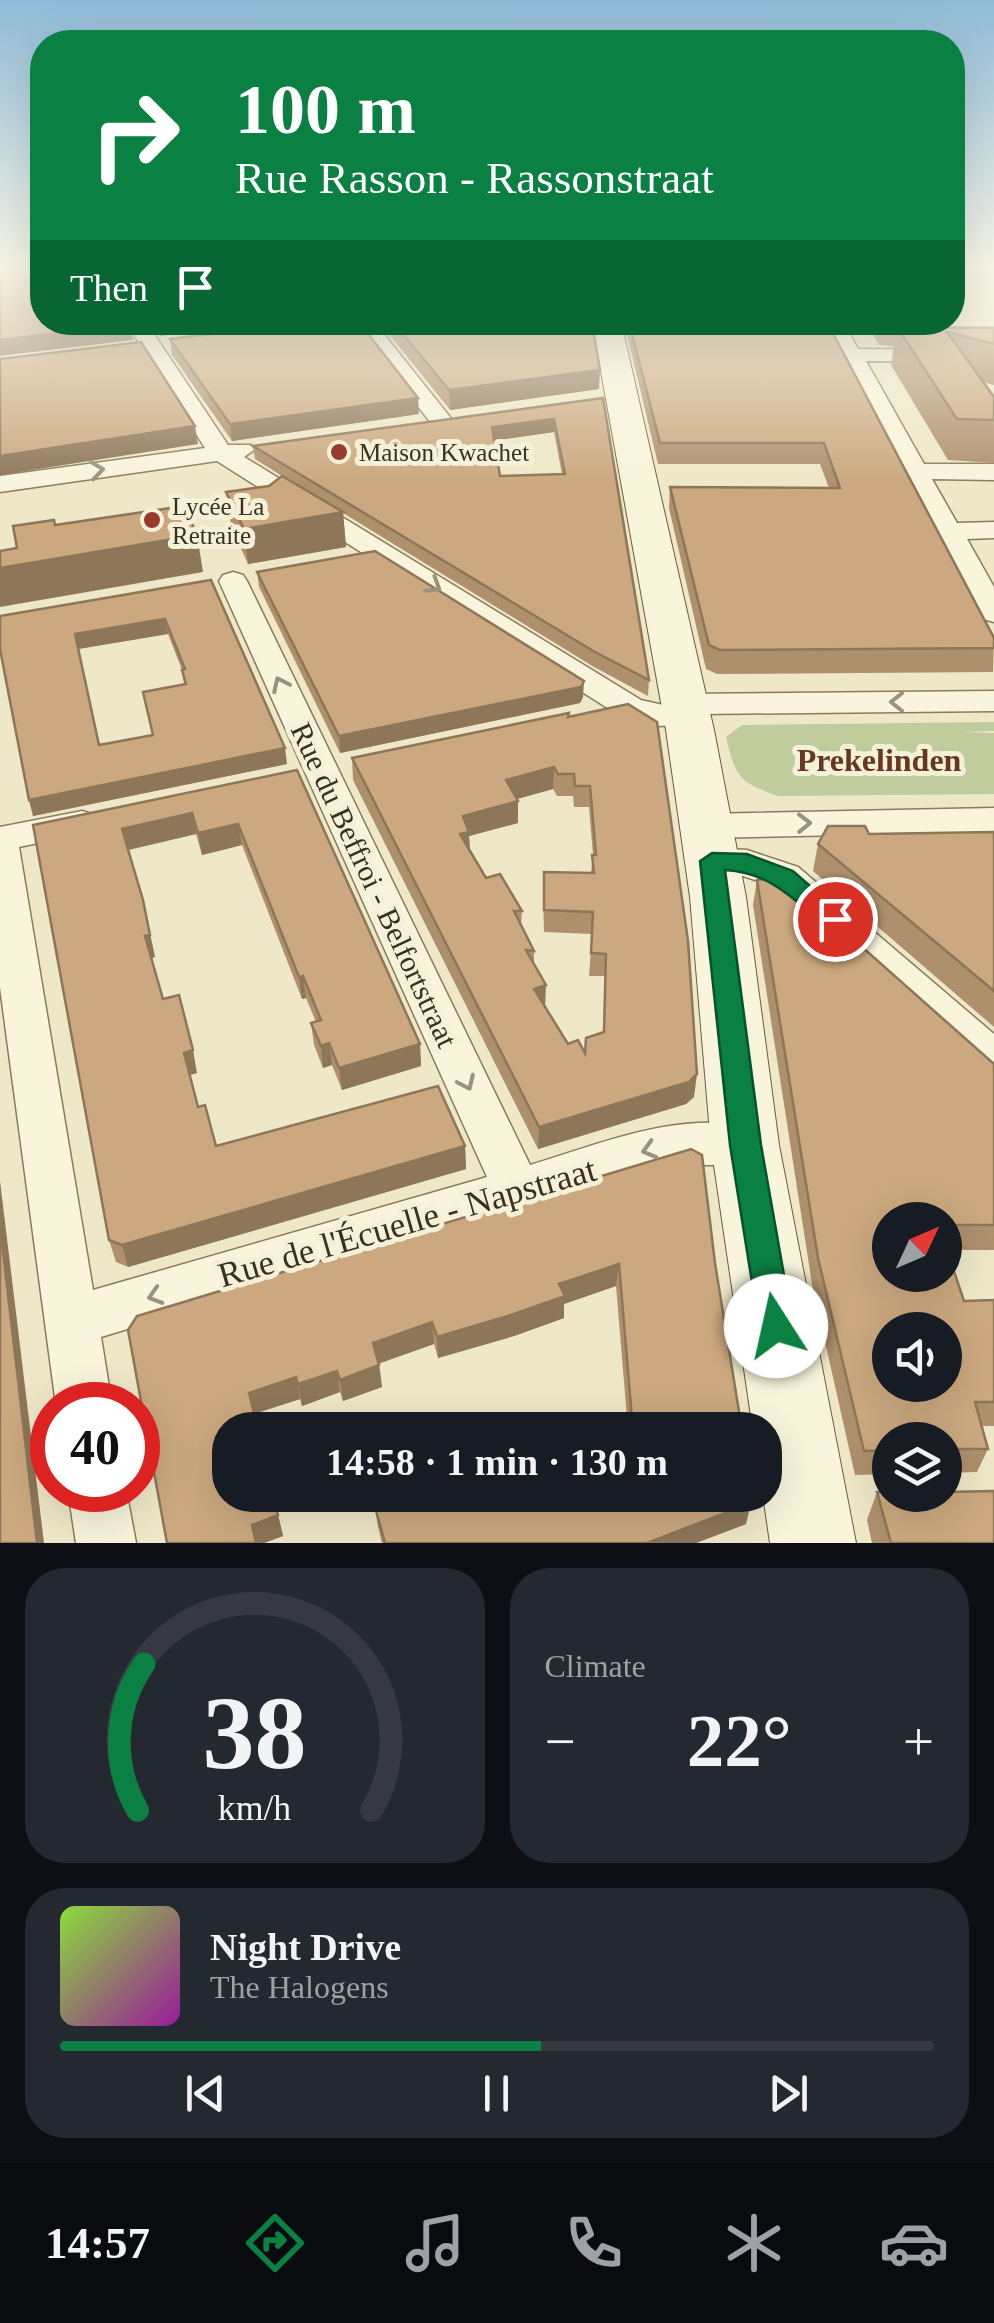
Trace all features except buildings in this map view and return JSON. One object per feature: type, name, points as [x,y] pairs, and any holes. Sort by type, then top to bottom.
[{"type":"street","points":[[148,340],[221,452],[629,707],[655,716],[687,711],[994,701]]},
{"type":"street","points":[[376,340],[442,422]]},
{"type":"street","points":[[607,340],[610,400],[687,711],[709,843],[746,1145],[813,1543]]},
{"type":"street","points":[[843,340],[994,613]]},
{"type":"street","points":[[120,351],[185,343]]},
{"type":"street","points":[[851,355],[994,356]]},
{"type":"street","points":[[415,425],[474,417]]},
{"type":"street","points":[[0,484],[261,447]]},
{"type":"street","points":[[916,472],[994,472]]},
{"type":"street","points":[[948,531],[994,530]]},
{"type":"street","points":[[348,561],[380,553]]},
{"type":"street","name":"Rue du Beffroi - Belfortstraat","points":[[232,582],[516,1188]]},
{"type":"street","points":[[580,718],[629,707]]},
{"type":"street","points":[[81,1382],[0,843],[107,818]]},
{"type":"street","points":[[709,843],[994,820]]},
{"type":"street","points":[[709,843],[784,876],[994,1060]]},
{"type":"street","name":"Rue de l'Écuelle - Napstraat","points":[[72,1321],[668,1144],[746,1145]]},
{"type":"street","points":[[101,1512],[106,1543]]},
{"type":"green space","points":[[994,722],[994,731],[963,732],[994,733],[994,794],[778,796],[741,777],[726,737],[742,725]]},
{"type":"place","name":"Maison Kwachet","points":[[339,452]]},
{"type":"place","name":"Lycée La Retraite","points":[[152,520]]},
{"type":"district","name":"Prekelinden","points":[[879,760]]},
{"type":"route","points":[[776,1326],[746,1145],[712,861],[747,862],[784,876],[835,919]]}]
